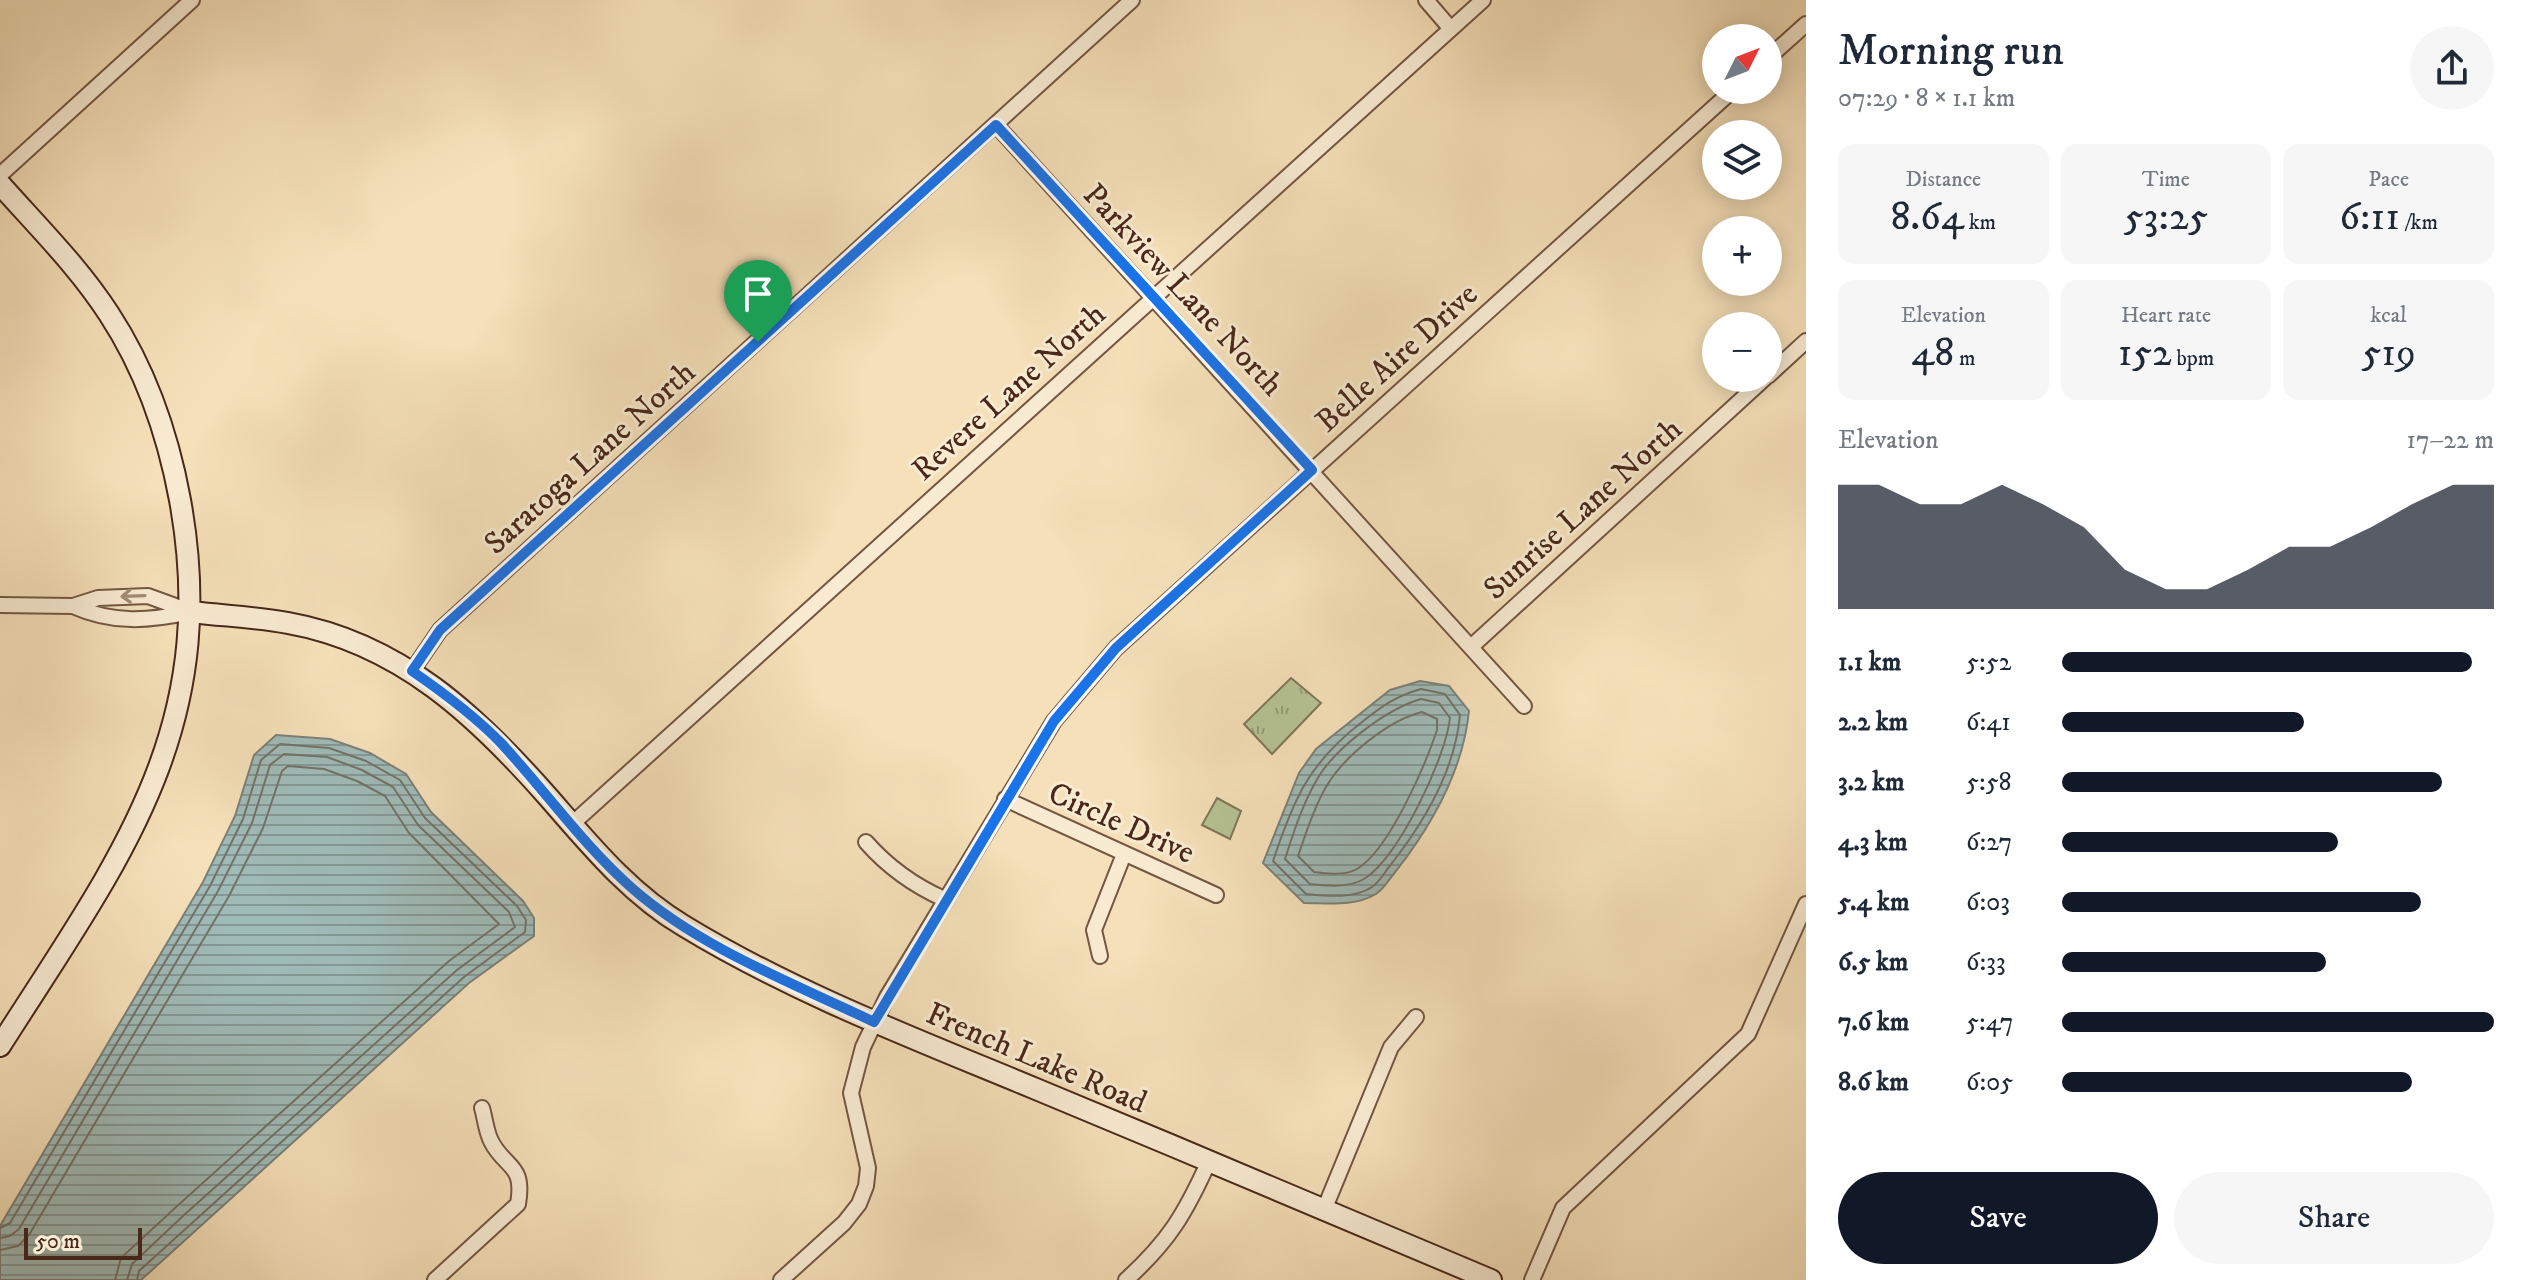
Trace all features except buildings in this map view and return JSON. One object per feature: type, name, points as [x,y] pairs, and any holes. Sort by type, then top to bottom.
[{"type":"street","points":[[0,175],[192,0]]},
{"type":"street","name":"Saratoga Lane North","points":[[412,671],[440,630],[1132,0]]},
{"type":"street","points":[[1426,0],[1451,29]]},
{"type":"street","name":"Revere Lane North","points":[[572,824],[1483,0]]},
{"type":"street","points":[[1782,45],[1806,24]]},
{"type":"street","name":"Belle Aire Drive","points":[[781,1280],[852,1214],[866,1186],[868,1168],[851,1093],[854,1071],[874,1022],[944,899],[1054,721],[1116,648],[1717,104]]},
{"type":"street","name":"Parkview Lane North","points":[[996,125],[1524,706]]},
{"type":"street","points":[[0,184],[102,304],[145,381],[163,429],[178,490],[192,612],[181,694],[147,800],[106,878],[0,1046]]},
{"type":"street","name":"Sunrise Lane North","points":[[1782,363],[1806,341]]},
{"type":"street","name":"Sunrise Lane North","points":[[1472,646],[1751,392]]},
{"type":"street","points":[[0,605],[73,606],[98,598],[148,596],[192,612]]},
{"type":"street","points":[[73,606],[99,618],[146,620],[192,612]]},
{"type":"street","name":"French Lake Road","points":[[192,612],[252,617],[320,630],[374,650],[412,671],[443,691],[490,732],[634,890],[681,925],[874,1022],[1491,1280]]},
{"type":"street","name":"Circle Drive","points":[[1005,799],[1216,895]]},
{"type":"street","points":[[866,842],[879,857],[925,890],[944,899]]},
{"type":"street","points":[[1100,956],[1094,930],[1124,854]]},
{"type":"street","points":[[1532,1280],[1563,1208],[1748,1034],[1806,904]]},
{"type":"street","points":[[1324,1210],[1391,1047],[1416,1017]]},
{"type":"street","points":[[435,1280],[518,1204],[521,1187],[517,1171],[491,1142],[482,1108]]},
{"type":"street","points":[[1131,1278],[1176,1227],[1209,1161]]},
{"type":"green space","points":[[1291,678],[1321,703],[1272,754],[1244,724]]},
{"type":"green space","points":[[1217,798],[1241,811],[1230,839],[1202,825]]},
{"type":"water","points":[[1420,681],[1449,686],[1469,711],[1460,755],[1444,796],[1422,835],[1379,892],[1350,903],[1304,903],[1263,863],[1299,773],[1316,749],[1390,690]]},
{"type":"water","points":[[276,735],[330,739],[370,753],[406,774],[431,812],[523,901],[534,918],[534,936],[469,983],[141,1280],[0,1280],[0,1226],[203,882],[235,816],[254,755]]},
{"type":"route","points":[[996,125],[1312,470],[1116,648],[1083,684],[1028,760],[874,1022],[728,951],[681,925],[634,890],[606,863],[500,742],[443,691],[412,671],[424,649],[440,630],[758,342],[996,125]]}]
